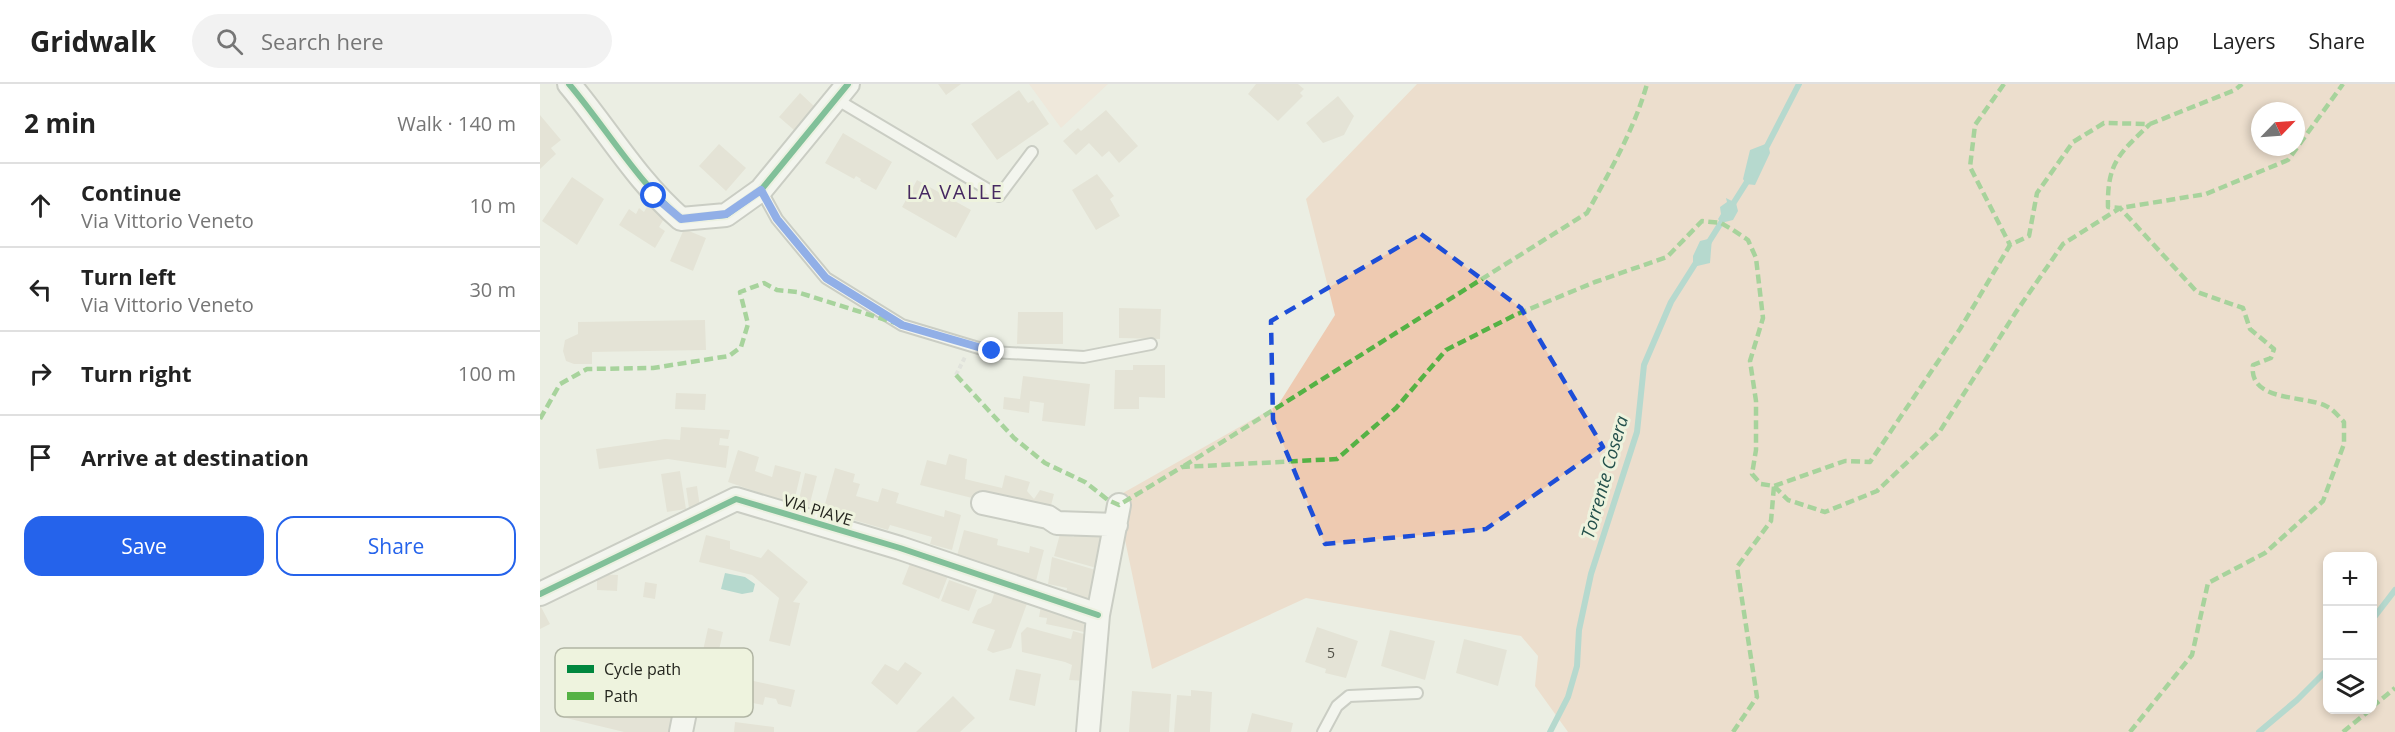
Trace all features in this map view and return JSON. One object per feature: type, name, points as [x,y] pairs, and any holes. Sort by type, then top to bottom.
[{"type":"street","points":[[568,84],[593,113],[654,196],[681,219],[726,214],[761,190],[842,91]]},
{"type":"street","name":"VIA PIAVE","points":[[540,594],[735,499],[900,548],[1098,615]]},
{"type":"street","points":[[983,503],[1048,517],[1057,523],[1118,515],[1098,615],[1088,732]]},
{"type":"street","points":[[681,732],[684,717]]},
{"type":"lane","points":[[842,91],[999,196],[1032,152]]},
{"type":"lane","points":[[761,190],[777,219],[826,278],[902,325],[992,351],[1084,357],[1151,344]]},
{"type":"lane","points":[[1323,732],[1336,706],[1349,696],[1417,693]]},
{"type":"highlighted area","points":[[1421,234],[1521,308],[1603,447],[1486,529],[1325,544],[1273,420],[1271,321]]},
{"type":"shaded area","points":[[1029,84],[1108,84],[1061,128]]},
{"type":"shaded area","points":[[1417,84],[2395,84],[2395,732],[1568,732],[1535,686],[1538,656],[1521,636],[1306,598],[1152,669],[1116,497],[1278,405],[1335,315],[1306,199]]},
{"type":"water","points":[[1768,143],[1770,153],[1755,185],[1746,184],[1743,179],[1750,150]]},
{"type":"water","points":[[1726,198],[1736,203],[1738,211],[1733,220],[1721,223],[1718,219],[1721,214],[1720,207],[1727,202]]},
{"type":"water","points":[[1712,238],[1710,263],[1693,267],[1693,256],[1700,241]]},
{"type":"water","points":[[725,573],[745,577],[755,584],[753,592],[742,594],[721,589]]},
{"type":"building","points":[[938,84],[961,84],[946,95]]},
{"type":"building","points":[[1256,84],[1298,84],[1304,89],[1300,93],[1303,96],[1278,121],[1248,94]]},
{"type":"building","points":[[1019,90],[1028,103],[1033,100],[1049,124],[997,160],[971,124]]},
{"type":"building","points":[[800,93],[815,107],[794,130],[779,117]]},
{"type":"building","points":[[1338,96],[1354,116],[1344,135],[1323,143],[1306,123]]},
{"type":"building","points":[[1106,110],[1138,146],[1119,163],[1109,151],[1102,157],[1089,143],[1076,155],[1063,141],[1078,128],[1081,131]]},
{"type":"building","points":[[540,115],[561,140],[551,148],[556,154],[540,169]]},
{"type":"building","points":[[843,133],[892,162],[876,190],[860,181],[861,179],[856,176],[854,179],[825,163]]},
{"type":"building","points":[[719,144],[746,168],[726,191],[699,166]]},
{"type":"building","points":[[1097,174],[1114,196],[1110,199],[1120,216],[1096,230],[1072,190]]},
{"type":"building","points":[[572,177],[604,199],[577,245],[542,221]]},
{"type":"building","points":[[917,180],[971,210],[956,238],[902,207]]},
{"type":"building","points":[[649,203],[667,214],[659,227],[665,231],[655,248],[619,225],[629,209],[636,214],[639,208],[644,212]]},
{"type":"building","points":[[684,229],[706,238],[693,271],[670,261]]},
{"type":"building","points":[[1119,308],[1161,309],[1160,339],[1119,338]]},
{"type":"building","points":[[1018,312],[1063,312],[1063,344],[1017,344]]},
{"type":"building","points":[[705,320],[706,350],[592,352],[592,364],[574,364],[566,361],[563,351],[565,340],[578,334],[578,322]]},
{"type":"building","points":[[1133,365],[1165,365],[1165,398],[1139,397],[1139,409],[1114,409],[1115,370],[1133,370]]},
{"type":"building","points":[[1023,376],[1090,384],[1085,426],[1042,421],[1044,403],[1030,401],[1029,413],[1003,409],[1004,397],[1020,399]]},
{"type":"building","points":[[676,393],[706,394],[705,410],[675,409]]},
{"type":"building","points":[[681,427],[730,430],[728,439],[720,438],[719,445],[729,446],[726,468],[668,459],[599,469],[596,449],[665,439],[680,440]]},
{"type":"building","points":[[738,450],[759,457],[755,471],[772,477],[775,465],[801,472],[793,506],[767,500],[766,495],[728,482]]},
{"type":"building","points":[[949,454],[967,459],[965,479],[1002,488],[1005,475],[1030,482],[1027,491],[1034,499],[1040,490],[1054,494],[1048,517],[920,485],[927,460],[946,465]]},
{"type":"building","points":[[835,468],[855,474],[853,482],[860,484],[856,496],[878,502],[882,488],[899,493],[896,503],[944,517],[945,510],[961,515],[952,550],[930,544],[932,537],[890,525],[888,530],[823,511]]},
{"type":"building","points":[[680,471],[686,509],[667,512],[661,474]]},
{"type":"building","points":[[805,473],[817,476],[808,511],[797,508]]},
{"type":"building","points":[[697,486],[700,507],[689,508],[686,488]]},
{"type":"building","points":[[1076,527],[1110,535],[1100,569],[1054,556],[1060,534],[1074,537]]},
{"type":"building","points":[[964,530],[998,539],[997,545],[1029,553],[1030,546],[1044,550],[1036,581],[955,563]]},
{"type":"building","points":[[706,535],[730,541],[730,549],[761,558],[768,549],[808,582],[793,602],[800,603],[790,646],[769,641],[779,598],[752,575],[699,562]]},
{"type":"building","points":[[1052,557],[1099,571],[1090,607],[1065,601],[1067,588],[1048,584]]},
{"type":"building","points":[[911,561],[948,576],[939,599],[902,584]]},
{"type":"building","points":[[597,574],[618,575],[617,591],[597,590]]},
{"type":"building","points":[[949,580],[977,590],[969,611],[941,601]]},
{"type":"building","points":[[645,582],[657,584],[655,599],[643,597]]},
{"type":"building","points":[[996,588],[1029,598],[1011,648],[993,653],[987,650],[995,630],[972,623],[978,609],[991,603]]},
{"type":"building","points":[[1042,600],[1087,613],[1084,632],[1046,624],[1047,618],[1039,617]]},
{"type":"building","points":[[540,605],[550,624],[540,629]]},
{"type":"building","points":[[1027,627],[1071,639],[1073,631],[1091,636],[1087,681],[1069,680],[1072,665],[1022,652],[1021,633]]},
{"type":"building","points":[[1317,627],[1358,641],[1346,678],[1325,673],[1326,669],[1305,662]]},
{"type":"building","points":[[708,628],[723,632],[719,648],[704,648]]},
{"type":"building","points":[[1390,630],[1435,641],[1425,680],[1381,666]]},
{"type":"building","points":[[1464,639],[1507,650],[1498,686],[1456,673]]},
{"type":"building","points":[[905,662],[922,673],[897,705],[871,683],[885,664],[898,671]]},
{"type":"building","points":[[1016,669],[1041,674],[1035,706],[1009,700]]},
{"type":"building","points":[[753,681],[795,690],[791,707],[778,704],[776,699],[765,697],[763,705],[753,703]]},
{"type":"building","points":[[1191,690],[1212,692],[1210,732],[1174,732],[1177,695],[1191,696]]},
{"type":"building","points":[[1132,691],[1171,694],[1169,732],[1129,732]]},
{"type":"building","points":[[953,696],[975,718],[960,732],[916,732]]},
{"type":"building","points":[[1252,713],[1293,723],[1291,732],[1247,732]]},
{"type":"building","points":[[562,717],[675,717],[672,732],[624,732]]},
{"type":"building","points":[[735,722],[774,727],[774,732],[734,732]]},
{"type":"waterway","name":"Torrente Cosera","points":[[1765,150],[1799,84]]},
{"type":"waterway","name":"Torrente Cosera","points":[[1731,207],[1750,177]]},
{"type":"waterway","name":"Torrente Cosera","points":[[1707,245],[1724,218]]},
{"type":"waterway","name":"Torrente Cosera","points":[[1550,732],[1568,697],[1577,666],[1579,630],[1591,574],[1637,432],[1644,365],[1671,302],[1697,261]]},
{"type":"waterway","points":[[2377,613],[2395,590]]},
{"type":"waterway","points":[[2259,732],[2297,700],[2323,674]]},
{"type":"marked path","points":[[1184,466],[1587,213],[1628,134],[1647,84]]},
{"type":"marked path","points":[[2004,84],[1975,125],[1970,167],[2010,245]]},
{"type":"marked path","points":[[956,375],[1014,438],[1045,463],[1085,482],[1108,500],[1119,505],[1182,467],[1337,459],[1396,408],[1446,350],[1515,315],[1595,282],[1667,257],[1702,221],[1721,223],[1748,240],[1756,258],[1763,318],[1750,361],[1756,401],[1756,450],[1752,474],[1761,484],[1774,486],[1845,461],[1870,462],[1960,329],[2010,245],[2029,236],[2037,193],[2073,142],[2104,123],[2150,124],[2235,90],[2242,84]]},
{"type":"marked path","points":[[1774,486],[1788,500],[1825,512],[1877,491],[1940,431],[2016,312],[2063,244],[2120,208],[2206,194],[2288,160],[2343,84]]},
{"type":"marked path","points":[[2130,732],[2192,655],[2208,583],[2265,553],[2323,501],[2344,444],[2344,422],[2329,407],[2279,395],[2259,385],[2254,377],[2253,365],[2271,358],[2274,349],[2250,329],[2243,308],[2197,292],[2120,208],[2108,207],[2110,179],[2117,160],[2150,124]]},
{"type":"marked path","points":[[540,419],[560,384],[587,369],[653,368],[729,356],[741,347],[748,324],[740,292],[764,283],[777,290],[797,292],[902,325]]},
{"type":"marked path","points":[[1733,732],[1757,697],[1737,567],[1771,521],[1774,486]]},
{"type":"marked path","points":[[2377,703],[2395,688]]},
{"type":"marked path","points":[[2343,732],[2365,714]]},
{"type":"cycle path","points":[[569,84],[650,188],[681,219],[726,215],[761,190],[848,84]]},
{"type":"cycle path","points":[[540,594],[736,499],[900,548],[1098,615]]},
{"type":"district","name":"LA VALLE","points":[[955,191]]},
{"type":"route","points":[[654,196],[681,219],[726,214],[761,190],[777,219],[826,278],[902,325],[992,351]]}]
